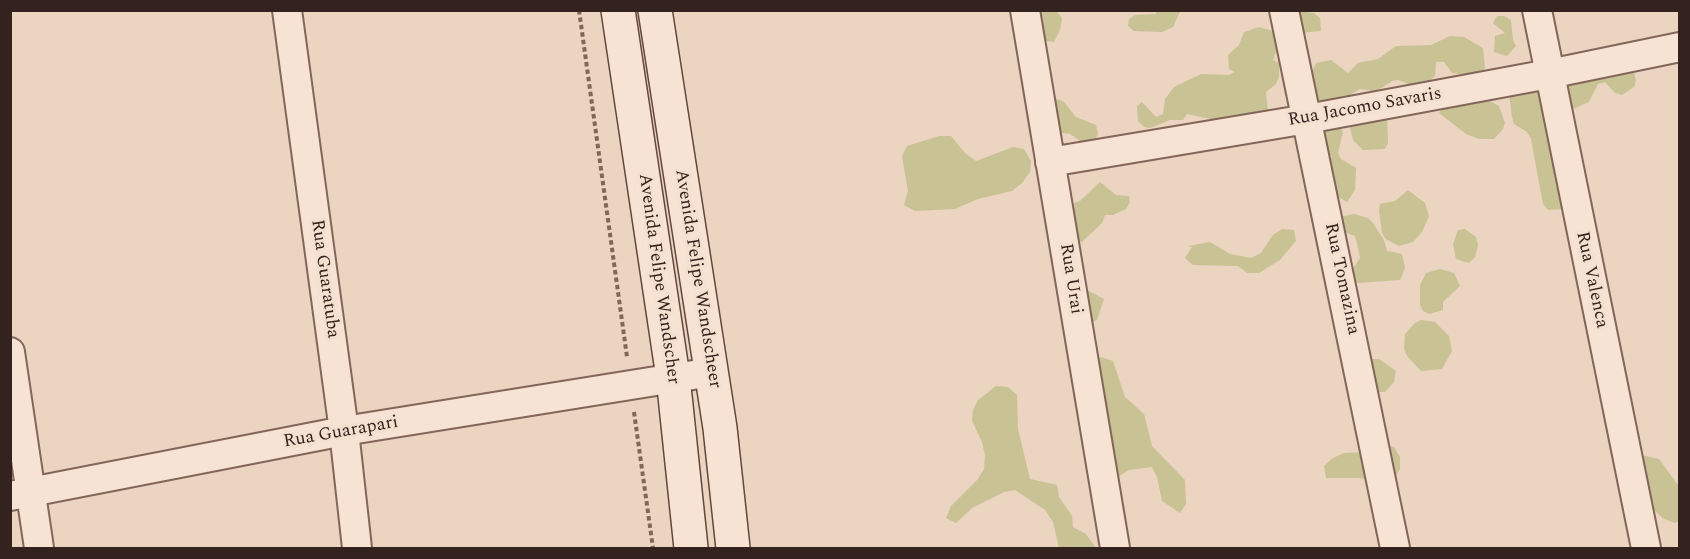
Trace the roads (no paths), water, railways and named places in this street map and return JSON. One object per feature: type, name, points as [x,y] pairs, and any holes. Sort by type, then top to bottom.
[{"type":"main road","name":"Avenida Felipe Wandscher","points":[[618,10],[673,377],[691,549]]},
{"type":"main road","name":"Avenida Felipe Wandscheer","points":[[655,10],[712,372],[733,549]]},
{"type":"street","name":"Rua Guaratuba","points":[[287,10],[344,431],[357,549]]},
{"type":"street","name":"Rua Urai","points":[[1025,10],[1115,549]]},
{"type":"street","name":"Rua Tomazina","points":[[1284,10],[1395,549]]},
{"type":"street","name":"Rua Valenca","points":[[1537,10],[1646,549]]},
{"type":"street","name":"Rua Jacomo Savaris","points":[[1050,162],[1307,119],[1680,47]]},
{"type":"street","points":[[10,352],[21,494],[39,549]]},
{"type":"street","name":"Rua Guarapari","points":[[21,494],[344,431],[712,372]]}]
